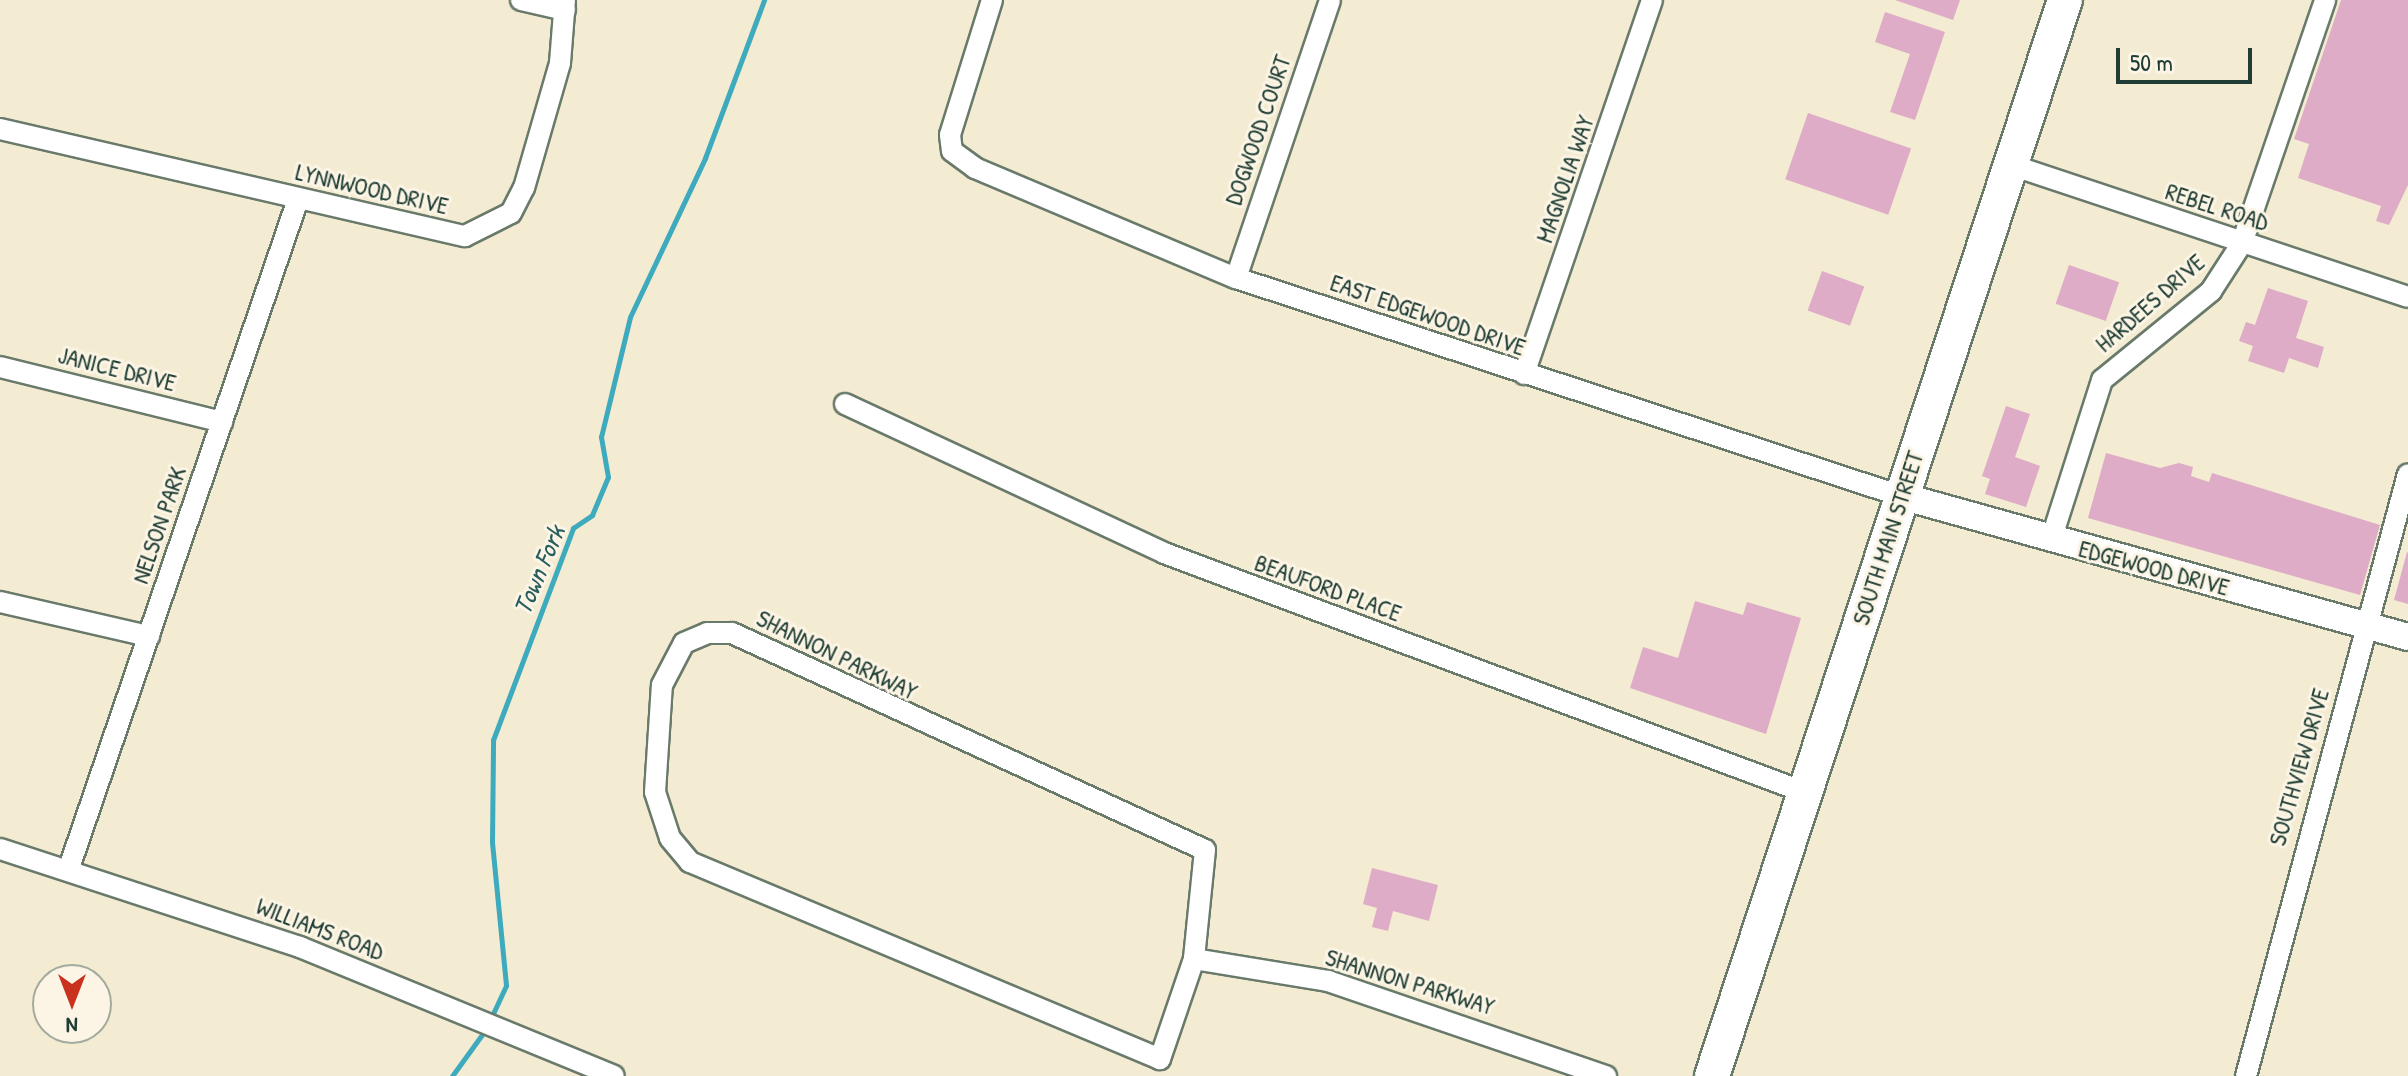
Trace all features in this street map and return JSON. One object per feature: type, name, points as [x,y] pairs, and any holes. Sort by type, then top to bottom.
[{"type":"main road","name":"SOUTH MAIN STREET","points":[[1712,1076],[2065,0]]},
{"type":"street","points":[[521,0],[565,5]]},
{"type":"street","name":"EAST EDGEWOOD DRIVE","points":[[992,0],[952,122],[952,151],[988,174],[1236,278],[1901,496]]},
{"type":"street","name":"DOGWOOD COURT","points":[[1236,278],[1330,0]]},
{"type":"street","name":"MAGNOLIA WAY","points":[[1524,374],[1652,0]]},
{"type":"street","name":"HARDEES DRIVE","points":[[2051,540],[2102,380],[2211,291],[2242,243],[2325,0]]},
{"type":"street","name":"LYNNWOOD DRIVE","points":[[0,129],[420,230],[465,236],[491,228],[511,213],[524,188],[557,77],[565,5]]},
{"type":"street","name":"REBEL ROAD","points":[[2011,165],[2408,297]]},
{"type":"street","name":"NELSON PARK","points":[[69,868],[298,199]]},
{"type":"street","name":"JANICE DRIVE","points":[[0,367],[222,422]]},
{"type":"street","name":"BEAUFORD PLACE","points":[[845,404],[1164,553],[1804,792]]},
{"type":"street","name":"SOUTHVIEW DRIVE","points":[[2246,1076],[2408,474]]},
{"type":"street","name":"EDGEWOOD DRIVE","points":[[1901,496],[2408,637]]},
{"type":"street","points":[[0,602],[149,636]]},
{"type":"street","name":"SHANNON PARKWAY","points":[[732,633],[1205,850],[1194,959],[1173,1036],[1160,1059],[1148,1058],[706,872],[670,838],[655,792],[653,742],[675,654],[695,636],[732,633]]},
{"type":"street","name":"WILLIAMS ROAD","points":[[0,849],[69,868],[300,947],[604,1074]]},
{"type":"street","name":"SHANNON PARKWAY","points":[[1194,959],[1328,981],[1606,1076]]},
{"type":"building","points":[[1895,0],[1960,0],[1953,20]]},
{"type":"building","points":[[2341,0],[2408,0],[2408,185],[2389,225],[2376,221],[2381,206],[2298,178],[2309,144],[2294,139]]},
{"type":"building","points":[[1885,12],[1945,32],[1915,120],[1890,112],[1910,54],[1875,42]]},
{"type":"building","points":[[1808,113],[1911,148],[1888,215],[1785,179]]},
{"type":"building","points":[[2069,265],[2119,282],[2106,321],[2056,304]]},
{"type":"building","points":[[1822,271],[1864,286],[1850,326],[1808,310]]},
{"type":"building","points":[[2268,288],[2308,301],[2296,338],[2324,347],[2318,368],[2289,358],[2284,373],[2248,361],[2253,346],[2239,341],[2246,322],[2255,325]]},
{"type":"building","points":[[2006,406],[2030,414],[2015,457],[2040,466],[2026,507],[1985,494],[1990,479],[1982,476]]},
{"type":"building","points":[[2106,453],[2160,468],[2179,463],[2193,467],[2191,476],[2209,482],[2212,473],[2380,525],[2360,595],[2088,518]]},
{"type":"building","points":[[2408,553],[2408,604],[2394,600]]},
{"type":"building","points":[[1695,601],[1743,615],[1747,602],[1801,618],[1766,734],[1630,688],[1643,647],[1678,658]]},
{"type":"building","points":[[1372,868],[1438,885],[1429,921],[1393,911],[1388,931],[1372,927],[1377,908],[1363,904]]},
{"type":"waterway","name":"Town Fork","points":[[490,1020],[506,985],[492,842],[493,740],[573,528],[592,515],[608,477],[601,437],[630,317],[705,158],[764,0]]},
{"type":"waterway","points":[[452,1076],[486,1029]]}]
